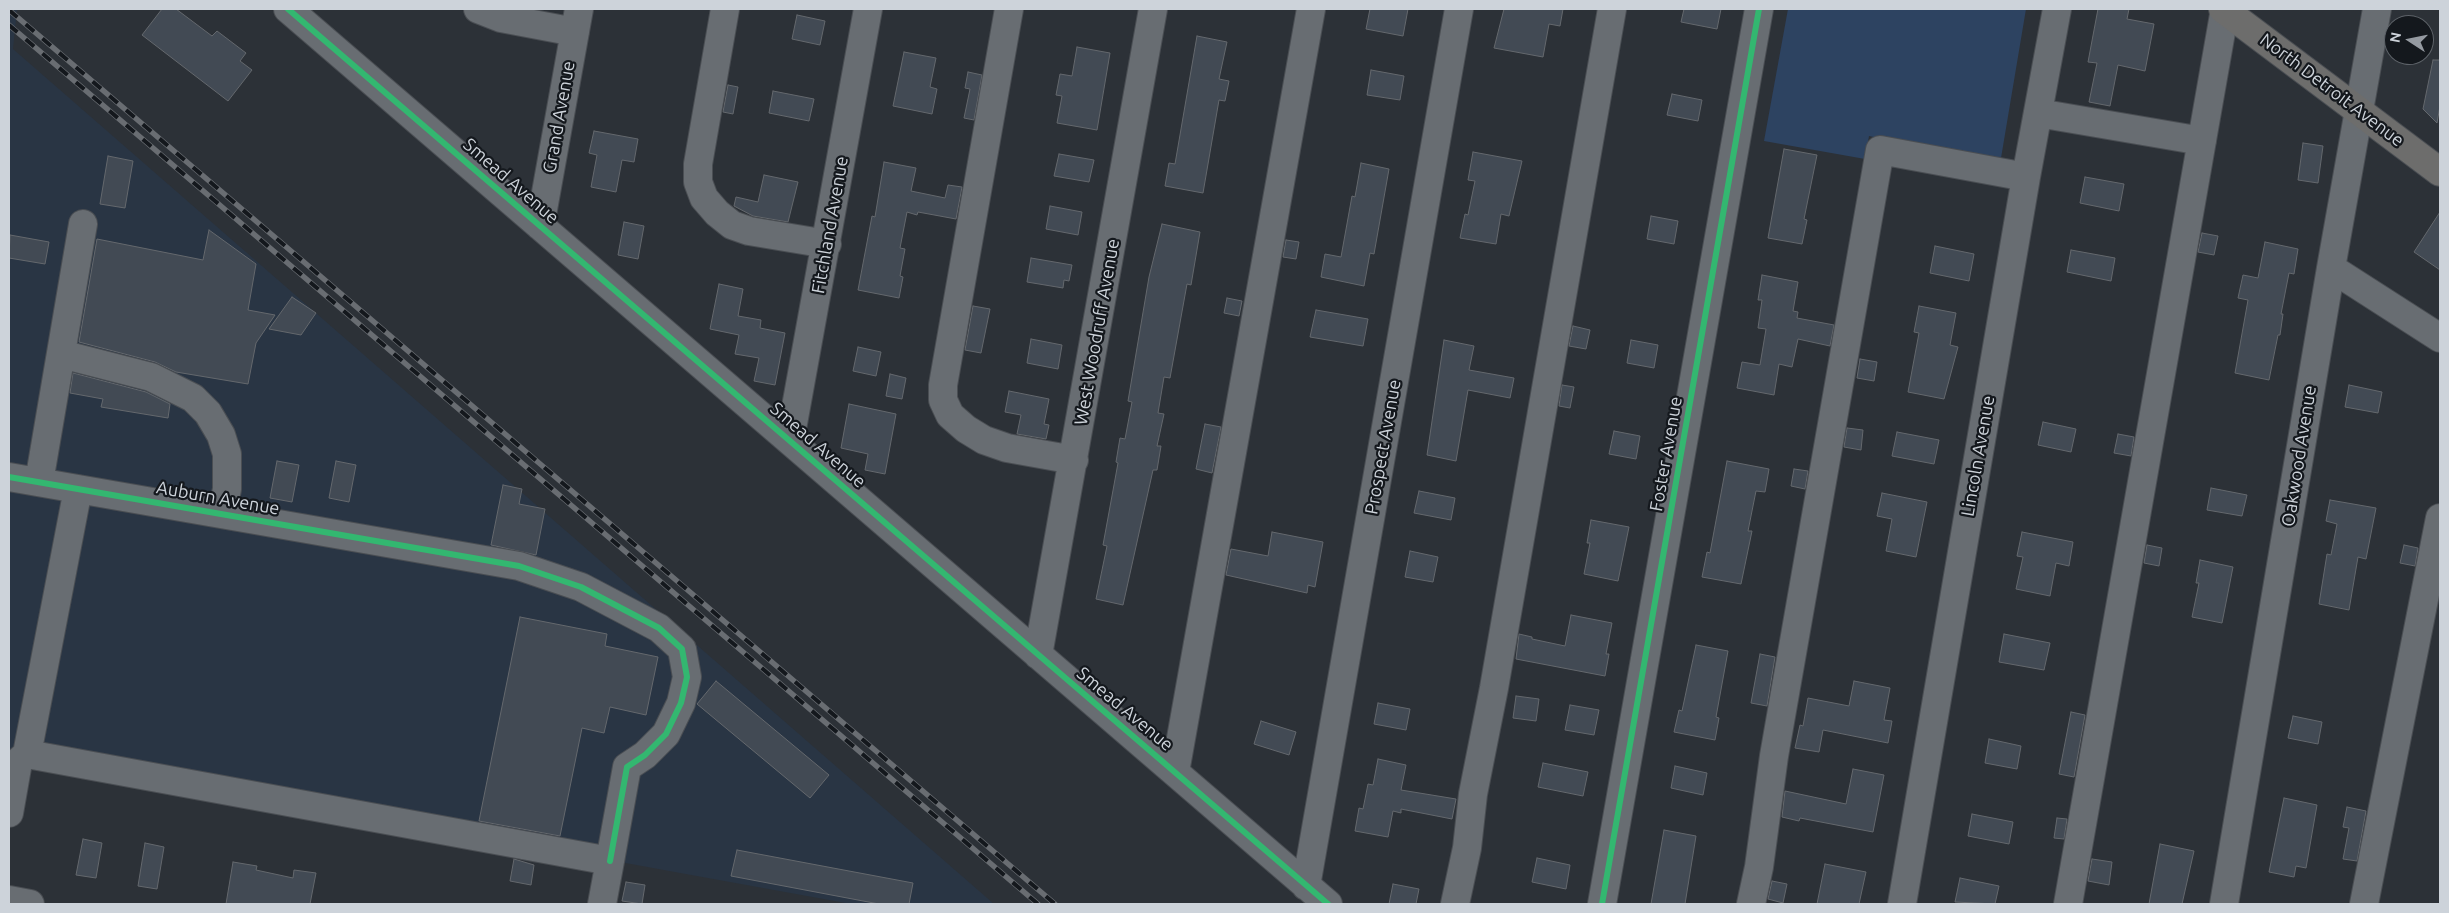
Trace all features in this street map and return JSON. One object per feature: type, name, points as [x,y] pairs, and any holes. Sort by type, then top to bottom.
[{"type":"main road","name":"North Detroit Avenue","points":[[2224,9],[2440,172]]},
{"type":"street","name":"Smead Avenue","points":[[288,9],[1328,904]]},
{"type":"street","points":[[478,9],[501,18],[577,20]]},
{"type":"street","points":[[725,9],[698,164],[698,182],[704,198],[717,213],[732,225],[748,231],[827,244]]},
{"type":"street","name":"Fitchland Avenue","points":[[790,440],[827,244],[868,9]]},
{"type":"street","points":[[1009,9],[943,385],[943,400],[950,415],[966,429],[984,440],[1007,448],[1074,460]]},
{"type":"street","name":"West Woodruff Avenue","points":[[1038,655],[1153,9]]},
{"type":"street","points":[[1175,772],[1310,9]]},
{"type":"street","name":"Prospect Avenue","points":[[1306,886],[1459,9]]},
{"type":"street","points":[[1455,904],[1467,848],[1472,794],[1494,688],[1612,9]]},
{"type":"street","name":"Foster Avenue","points":[[1602,904],[1760,9]]},
{"type":"street","name":"Lincoln Avenue","points":[[1902,904],[2026,177],[2057,9]]},
{"type":"street","points":[[2068,904],[2224,9]]},
{"type":"street","name":"Oakwood Avenue","points":[[2224,904],[2331,268],[2377,9]]},
{"type":"street","name":"Grand Avenue","points":[[540,226],[577,20]]},
{"type":"street","points":[[2038,113],[2202,141]]},
{"type":"street","points":[[1750,904],[1759,867],[1774,756],[1880,150],[2026,177]]},
{"type":"street","points":[[39,482],[83,224]]},
{"type":"street","points":[[2331,268],[2440,338]]},
{"type":"street","points":[[60,354],[151,378],[193,398],[208,413],[221,435],[227,454],[227,489],[222,514]]},
{"type":"street","name":"Auburn Avenue","points":[[9,477],[519,566],[581,587],[659,628],[682,649],[687,677],[681,704],[666,734],[645,755],[627,767],[602,904]]},
{"type":"street","points":[[9,813],[18,762],[27,754],[78,489]]},
{"type":"street","points":[[2364,904],[2440,518]]},
{"type":"street","points":[[27,754],[610,861]]},
{"type":"street","points":[[9,900],[30,904]]},
{"type":"shaded area","points":[[9,9],[17,9],[13,49],[994,904],[851,904],[9,751]]},
{"type":"shaded area","points":[[1788,9],[2026,9],[2000,164],[1869,136],[1865,159],[1764,141]]},
{"type":"building","points":[[162,9],[176,9],[212,36],[217,31],[246,53],[240,61],[252,70],[228,101],[142,35]]},
{"type":"building","points":[[1370,9],[1408,9],[1403,36],[1366,29]]},
{"type":"building","points":[[1504,9],[1563,9],[1560,26],[1549,24],[1543,57],[1494,48]]},
{"type":"building","points":[[1684,9],[1721,9],[1717,29],[1681,22]]},
{"type":"building","points":[[2098,9],[2129,9],[2127,19],[2154,24],[2145,71],[2118,65],[2110,106],[2089,102],[2097,63],[2088,62]]},
{"type":"building","points":[[797,15],[825,21],[820,45],[792,39]]},
{"type":"building","points":[[1197,36],[1227,42],[1219,79],[1229,81],[1225,101],[1219,100],[1203,193],[1165,186],[1169,163],[1175,164]]},
{"type":"building","points":[[1077,47],[1110,53],[1097,130],[1057,123],[1062,96],[1056,95],[1060,74],[1072,76]]},
{"type":"building","points":[[904,52],[936,58],[930,87],[937,89],[932,114],[893,106]]},
{"type":"building","points":[[2434,60],[2440,60],[2440,106],[2437,123],[2423,109],[2432,65],[2434,65]]},
{"type":"building","points":[[1371,70],[1404,76],[1400,100],[1367,95]]},
{"type":"building","points":[[968,72],[982,75],[974,120],[964,118],[970,89],[965,88]]},
{"type":"building","points":[[728,85],[738,87],[733,114],[723,112]]},
{"type":"building","points":[[773,91],[814,99],[809,121],[769,113]]},
{"type":"building","points":[[1672,94],[1702,100],[1698,121],[1667,115]]},
{"type":"building","points":[[594,131],[638,139],[634,162],[622,160],[616,192],[591,187],[597,155],[589,153]]},
{"type":"building","points":[[2303,143],[2323,146],[2318,183],[2298,180]]},
{"type":"building","points":[[1784,149],[1817,155],[1804,219],[1807,220],[1802,244],[1768,238]]},
{"type":"building","points":[[1473,152],[1522,161],[1509,216],[1501,214],[1496,244],[1460,238],[1465,214],[1468,215],[1475,181],[1468,180]]},
{"type":"building","points":[[1059,154],[1094,160],[1089,182],[1054,176]]},
{"type":"building","points":[[108,156],[133,161],[125,208],[100,204]]},
{"type":"building","points":[[884,162],[916,168],[911,191],[945,198],[948,185],[962,187],[956,219],[918,212],[917,215],[907,212],[900,248],[905,249],[900,276],[903,277],[899,298],[858,290],[872,216],[875,217]]},
{"type":"building","points":[[1361,163],[1389,169],[1374,254],[1370,253],[1364,286],[1321,277],[1325,254],[1341,257],[1352,196],[1355,197]]},
{"type":"building","points":[[764,175],[798,182],[788,222],[753,216],[734,206],[736,197],[758,202]]},
{"type":"building","points":[[2085,177],[2124,184],[2119,211],[2080,203]]},
{"type":"building","points":[[1050,206],[1082,212],[1078,235],[1046,229]]},
{"type":"building","points":[[2440,212],[2440,270],[2414,252]]},
{"type":"building","points":[[1651,216],[1678,221],[1674,244],[1647,239]]},
{"type":"building","points":[[624,222],[644,226],[638,259],[618,255]]},
{"type":"building","points":[[1162,224],[1200,232],[1191,285],[1187,284],[1170,378],[1164,377],[1158,413],[1164,414],[1157,446],[1161,446],[1157,470],[1153,470],[1123,605],[1096,599],[1107,546],[1103,545],[1118,463],[1116,462],[1120,438],[1125,439],[1132,402],[1128,401],[1149,277]]},
{"type":"building","points":[[209,230],[256,264],[248,310],[275,315],[256,343],[248,384],[176,372],[155,362],[79,342],[97,239],[203,260]]},
{"type":"building","points":[[2202,233],[2218,236],[2214,255],[2198,252]]},
{"type":"building","points":[[10,235],[49,242],[45,264],[9,258]]},
{"type":"building","points":[[1286,240],[1299,242],[1296,259],[1283,257]]},
{"type":"building","points":[[2265,242],[2298,249],[2294,274],[2289,273],[2281,314],[2283,314],[2280,335],[2278,335],[2269,380],[2235,373],[2248,300],[2238,298],[2243,275],[2258,278]]},
{"type":"building","points":[[1935,246],[1974,254],[1969,281],[1930,273]]},
{"type":"building","points":[[2071,250],[2115,258],[2111,281],[2067,272]]},
{"type":"building","points":[[1031,258],[1072,265],[1069,281],[1064,280],[1063,288],[1027,282]]},
{"type":"building","points":[[1762,275],[1798,282],[1793,311],[1798,312],[1797,318],[1834,325],[1830,346],[1798,339],[1792,367],[1779,364],[1774,395],[1737,388],[1742,362],[1760,365],[1766,329],[1758,328],[1762,300],[1758,300]]},
{"type":"building","points":[[719,284],[743,289],[738,316],[761,320],[760,328],[785,333],[775,385],[754,381],[759,358],[735,354],[739,335],[710,329]]},
{"type":"building","points":[[292,297],[316,313],[301,335],[269,329]]},
{"type":"building","points":[[1227,298],[1242,301],[1239,316],[1224,313]]},
{"type":"building","points":[[973,306],[990,309],[981,353],[965,350]]},
{"type":"building","points":[[1919,306],[1956,313],[1950,345],[1958,347],[1944,399],[1908,392],[1919,333],[1914,332]]},
{"type":"building","points":[[1316,310],[1368,319],[1363,346],[1310,337]]},
{"type":"building","points":[[1573,326],[1590,330],[1586,349],[1569,346]]},
{"type":"building","points":[[1031,339],[1062,345],[1058,369],[1027,363]]},
{"type":"building","points":[[1444,340],[1474,346],[1469,370],[1514,378],[1510,398],[1468,390],[1456,461],[1427,455]]},
{"type":"building","points":[[1631,340],[1658,345],[1654,368],[1627,363]]},
{"type":"building","points":[[858,347],[881,352],[876,376],[853,371]]},
{"type":"building","points":[[1860,359],[1877,362],[1874,381],[1857,378]]},
{"type":"building","points":[[73,373],[146,392],[170,404],[168,418],[101,407],[103,399],[70,393]]},
{"type":"building","points":[[890,374],[906,378],[902,399],[886,396]]},
{"type":"building","points":[[1562,385],[1574,387],[1570,408],[1559,406]]},
{"type":"building","points":[[2349,385],[2382,392],[2378,413],[2345,407]]},
{"type":"building","points":[[1009,391],[1049,399],[1044,424],[1049,425],[1046,439],[1017,434],[1021,415],[1005,412]]},
{"type":"building","points":[[849,404],[896,414],[885,474],[865,470],[868,454],[841,448]]},
{"type":"building","points":[[2043,422],[2076,429],[2071,452],[2038,445]]},
{"type":"building","points":[[1205,424],[1221,427],[1212,473],[1196,469]]},
{"type":"building","points":[[1847,428],[1863,430],[1861,450],[1844,447]]},
{"type":"building","points":[[1614,431],[1640,436],[1636,459],[1609,454]]},
{"type":"building","points":[[1897,432],[1939,440],[1934,464],[1892,456]]},
{"type":"building","points":[[2118,434],[2134,437],[2131,456],[2114,453]]},
{"type":"building","points":[[277,461],[299,465],[292,502],[270,498]]},
{"type":"building","points":[[336,461],[356,465],[349,502],[329,498]]},
{"type":"building","points":[[1727,461],[1769,469],[1765,492],[1756,491],[1748,531],[1752,531],[1741,584],[1702,577],[1707,552],[1710,553]]},
{"type":"building","points":[[1794,469],[1808,471],[1805,489],[1791,486]]},
{"type":"building","points":[[503,485],[522,489],[519,504],[545,509],[536,555],[491,545]]},
{"type":"building","points":[[2211,488],[2247,495],[2242,516],[2207,510]]},
{"type":"building","points":[[1419,491],[1455,498],[1451,520],[1414,513]]},
{"type":"building","points":[[1882,493],[1927,502],[1916,557],[1886,551],[1892,519],[1877,516]]},
{"type":"building","points":[[2330,500],[2376,508],[2366,559],[2358,557],[2349,610],[2319,604],[2327,554],[2331,555],[2337,524],[2326,521]]},
{"type":"building","points":[[1591,520],[1629,527],[1618,581],[1584,574],[1590,543],[1587,543]]},
{"type":"building","points":[[1272,532],[1323,542],[1315,587],[1308,585],[1307,593],[1226,575],[1231,549],[1268,556]]},
{"type":"building","points":[[2022,532],[2073,542],[2069,566],[2056,563],[2050,596],[2016,589],[2023,557],[2017,556]]},
{"type":"building","points":[[2147,545],[2162,548],[2159,566],[2144,563]]},
{"type":"building","points":[[2404,545],[2418,548],[2415,566],[2400,563]]},
{"type":"building","points":[[1410,551],[1438,557],[1433,582],[1405,577]]},
{"type":"building","points":[[2200,560],[2233,567],[2222,623],[2192,617],[2199,583],[2196,583]]},
{"type":"building","points":[[1571,615],[1612,623],[1606,654],[1609,654],[1605,676],[1516,659],[1519,634],[1532,637],[1532,639],[1565,646]]},
{"type":"building","points":[[520,617],[607,634],[605,646],[658,657],[646,715],[610,707],[604,733],[582,728],[560,836],[479,821]]},
{"type":"building","points":[[2004,634],[2050,643],[2044,670],[1999,662]]},
{"type":"building","points":[[1696,645],[1728,651],[1716,717],[1719,718],[1715,740],[1674,732],[1679,710],[1682,711]]},
{"type":"building","points":[[1760,654],[1775,657],[1767,706],[1751,703]]},
{"type":"building","points":[[716,681],[829,775],[810,798],[697,704]]},
{"type":"building","points":[[1854,681],[1890,688],[1884,720],[1892,721],[1888,743],[1823,730],[1819,752],[1795,748],[1800,725],[1803,726],[1808,698],[1849,706]]},
{"type":"building","points":[[1516,696],[1539,699],[1536,721],[1513,718]]},
{"type":"building","points":[[1378,703],[1410,709],[1406,730],[1374,724]]},
{"type":"building","points":[[1570,705],[1599,710],[1594,735],[1565,730]]},
{"type":"building","points":[[2071,712],[2085,715],[2074,777],[2059,774]]},
{"type":"building","points":[[2293,716],[2322,722],[2318,744],[2288,738]]},
{"type":"building","points":[[1261,721],[1296,732],[1289,755],[1254,744]]},
{"type":"building","points":[[1989,739],[2021,746],[2017,769],[1985,763]]},
{"type":"building","points":[[1378,759],[1406,765],[1401,790],[1456,799],[1452,819],[1401,809],[1401,813],[1393,811],[1388,837],[1355,831],[1359,808],[1363,809],[1368,784],[1373,785]]},
{"type":"building","points":[[1543,763],[1588,772],[1583,796],[1538,787]]},
{"type":"building","points":[[1675,766],[1707,773],[1703,795],[1671,788]]},
{"type":"building","points":[[1853,769],[1884,775],[1873,832],[1800,818],[1799,821],[1782,817],[1785,791],[1846,804]]},
{"type":"building","points":[[2284,798],[2317,805],[2306,868],[2296,866],[2294,877],[2269,872]]},
{"type":"building","points":[[2347,807],[2366,811],[2357,861],[2343,859],[2349,828],[2343,827]]},
{"type":"building","points":[[1972,814],[2013,822],[2009,844],[1968,836]]},
{"type":"building","points":[[2057,818],[2067,819],[2064,839],[2054,838]]},
{"type":"building","points":[[1664,830],[1696,836],[1685,904],[1651,904]]},
{"type":"building","points":[[83,839],[102,843],[96,878],[76,875]]},
{"type":"building","points":[[145,843],[164,847],[157,889],[138,886]]},
{"type":"building","points":[[2160,844],[2194,851],[2182,904],[2149,904]]},
{"type":"building","points":[[737,850],[913,883],[909,904],[879,904],[731,876]]},
{"type":"building","points":[[1537,858],[1570,865],[1566,889],[1532,882]]},
{"type":"building","points":[[514,859],[534,865],[531,885],[510,881]]},
{"type":"building","points":[[2092,859],[2112,862],[2109,885],[2088,881]]},
{"type":"building","points":[[233,862],[257,866],[256,870],[293,878],[294,870],[316,873],[310,904],[226,904]]},
{"type":"building","points":[[1825,864],[1866,872],[1859,904],[1817,904]]},
{"type":"building","points":[[1960,878],[1999,886],[1995,904],[1955,902]]},
{"type":"building","points":[[1772,881],[1787,884],[1783,903],[1768,899]]},
{"type":"building","points":[[626,882],[645,885],[642,904],[622,901]]},
{"type":"building","points":[[1393,884],[1419,889],[1416,904],[1389,904]]},
{"type":"railway","points":[[9,10],[1055,904]]},
{"type":"railway","points":[[9,25],[1038,904]]},
{"type":"cycle path","points":[[288,9],[1328,904]]},
{"type":"cycle path","points":[[1602,904],[1759,9]]},
{"type":"cycle path","points":[[9,477],[519,566],[581,587],[659,628],[682,649],[687,677],[681,703],[666,734],[645,755],[627,767],[610,861]]}]
